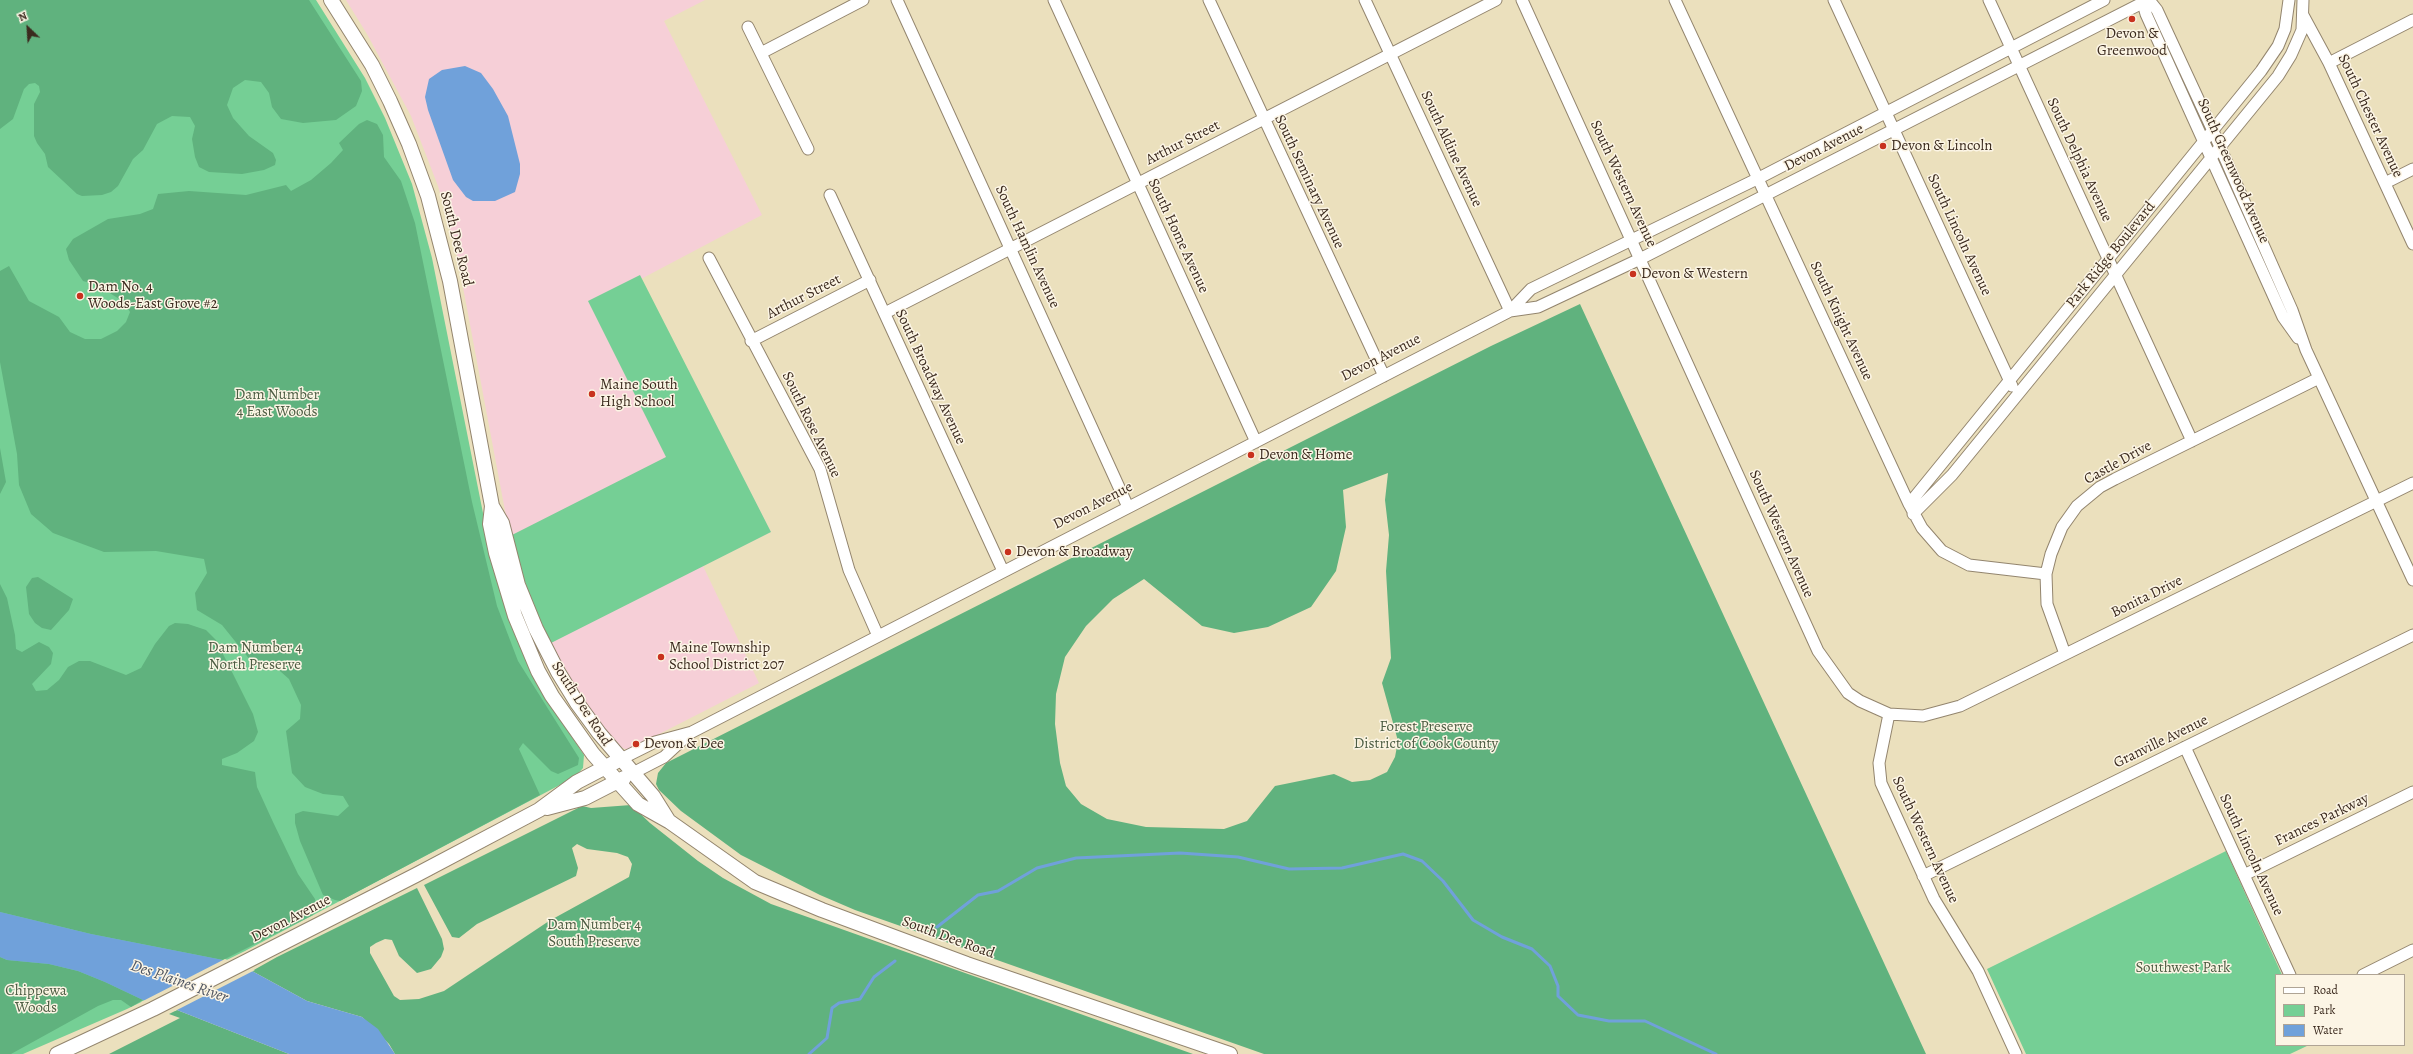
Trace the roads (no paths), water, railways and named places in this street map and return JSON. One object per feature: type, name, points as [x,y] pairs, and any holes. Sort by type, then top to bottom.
[{"type":"main road","name":"South Dee Road","points":[[330,0],[372,65],[409,144],[428,196],[450,281],[492,506],[490,524],[496,553],[524,639],[552,696],[588,748],[605,768],[638,804],[670,822],[755,882],[917,945],[1230,1054]]},
{"type":"main road","name":"South Dee Road","points":[[492,506],[502,523],[518,585],[553,662],[577,703],[670,822]]},
{"type":"main road","name":"Devon Avenue","points":[[57,1054],[153,1009],[538,810],[577,782],[621,759]]},
{"type":"main road","name":"Devon Avenue","points":[[538,810],[585,798],[633,773]]},
{"type":"street","points":[[761,53],[863,0]]},
{"type":"street","name":"South Hamlin Avenue","points":[[897,0],[1128,507]]},
{"type":"street","name":"South Home Avenue","points":[[1054,0],[1256,442]]},
{"type":"street","name":"South Seminary Avenue","points":[[1209,0],[1263,119],[1384,376]]},
{"type":"street","name":"South Aldine Avenue","points":[[1365,0],[1510,312]]},
{"type":"street","name":"Arthur Street","points":[[885,313],[1496,0]]},
{"type":"street","name":"South Western Avenue","points":[[1522,0],[1818,651],[1848,692],[1860,702],[1889,714],[1878,772],[1884,792],[1941,912],[1978,970],[2016,1054]]},
{"type":"street","name":"South Knight Avenue","points":[[1675,0],[1759,178],[1911,509],[1931,540],[1953,558],[1970,565],[2046,574]]},
{"type":"street","name":"South Lincoln Avenue","points":[[1834,0],[2016,396]]},
{"type":"street","name":"South Delphia Avenue","points":[[1989,0],[2192,441]]},
{"type":"street","name":"Devon Avenue","points":[[1510,312],[1531,289],[1759,178],[2104,0]]},
{"type":"street","name":"Park Ridge Boulevard","points":[[1911,509],[2009,380],[2213,131],[2270,58],[2285,29],[2289,0]]},
{"type":"street","name":"Park Ridge Boulevard","points":[[1911,509],[1948,480],[2114,274],[2285,66],[2297,43],[2304,15],[2303,0]]},
{"type":"street","name":"Devon Avenue","points":[[621,759],[655,742],[692,732],[1510,312],[1538,307],[1640,259],[1767,196],[2145,1]]},
{"type":"street","name":"South Greenwood Avenue","points":[[2145,1],[2157,10],[2220,146],[2292,310],[2306,350],[2413,580]]},
{"type":"street","name":"South Greenwood Avenue","points":[[2145,1],[2146,14],[2283,317],[2306,350]]},
{"type":"street","points":[[2288,14],[2304,15]]},
{"type":"street","name":"South Chester Avenue","points":[[2304,15],[2329,63],[2413,244]]},
{"type":"street","points":[[2329,63],[2413,20]]},
{"type":"street","points":[[748,26],[808,149]]},
{"type":"street","points":[[2385,183],[2413,169]]},
{"type":"street","name":"South Broadway Avenue","points":[[830,195],[1003,571]]},
{"type":"street","name":"South Rose Avenue","points":[[709,258],[751,341],[820,469],[849,570],[878,636]]},
{"type":"street","name":"Arthur Street","points":[[751,341],[870,280]]},
{"type":"street","name":"Castle Drive","points":[[2065,654],[2047,604],[2046,574],[2051,554],[2062,528],[2077,506],[2088,496],[2115,479],[2319,378]]},
{"type":"street","name":"Bonita Drive","points":[[1889,714],[1907,717],[1941,713],[1960,706],[2413,483]]},
{"type":"street","name":"Granville Avenue","points":[[1923,876],[2413,635]]},
{"type":"street","name":"Devon Avenue","points":[[633,773],[664,757],[692,732]]},
{"type":"street","name":"South Lincoln Avenue","points":[[2185,747],[2290,974]]},
{"type":"street","name":"Frances Parkway","points":[[2244,875],[2413,792]]},
{"type":"street","points":[[2365,974],[2413,950]]},
{"type":"water","points":[[465,66],[481,73],[493,89],[508,116],[520,164],[520,174],[515,192],[495,201],[473,201],[466,197],[453,180],[428,110],[425,97],[429,79],[442,70]]},
{"type":"water","name":"Des Plaines River","points":[[0,912],[91,934],[223,960],[252,971],[307,1001],[362,1017],[378,1029],[395,1054],[289,1054],[177,1010],[143,1000],[78,971],[49,964],[7,960],[0,957]]},
{"type":"waterway","points":[[937,927],[978,895],[998,891],[1037,868],[1076,858],[1180,853],[1238,857],[1289,869],[1342,868],[1403,854],[1422,861],[1443,881],[1473,920],[1502,937],[1532,949],[1550,966],[1558,986],[1558,996],[1578,1015],[1609,1021],[1645,1021],[1716,1054]]},
{"type":"waterway","points":[[809,1054],[827,1038],[832,1008],[839,1003],[860,999],[874,977],[895,961]]},
{"type":"place","name":"Devon & Greenwood","points":[[2132,19]]},
{"type":"place","name":"Devon & Lincoln","points":[[1883,146]]},
{"type":"place","name":"Devon & Western","points":[[1633,274]]},
{"type":"place","name":"Dam No. 4 Woods-East Grove #2","points":[[80,296]]},
{"type":"place","name":"Maine South High School","points":[[592,394]]},
{"type":"place","name":"Devon & Home","points":[[1251,455]]},
{"type":"place","name":"Devon & Broadway","points":[[1008,552]]},
{"type":"place","name":"Maine Township School District 207","points":[[661,657]]},
{"type":"place","name":"Devon & Dee","points":[[636,744]]},
{"type":"park label","name":"Dam Number 4 East Woods","points":[[277,404]]},
{"type":"park label","name":"Dam Number 4 North Preserve","points":[[255,656]]},
{"type":"park label","name":"Forest Preserve District of Cook County","points":[[1426,736]]},
{"type":"park label","name":"Dam Number 4 South Preserve","points":[[594,934]]},
{"type":"park label","name":"Southwest Park","points":[[2183,968]]},
{"type":"park label","name":"Chippewa Woods","points":[[36,1000]]}]
